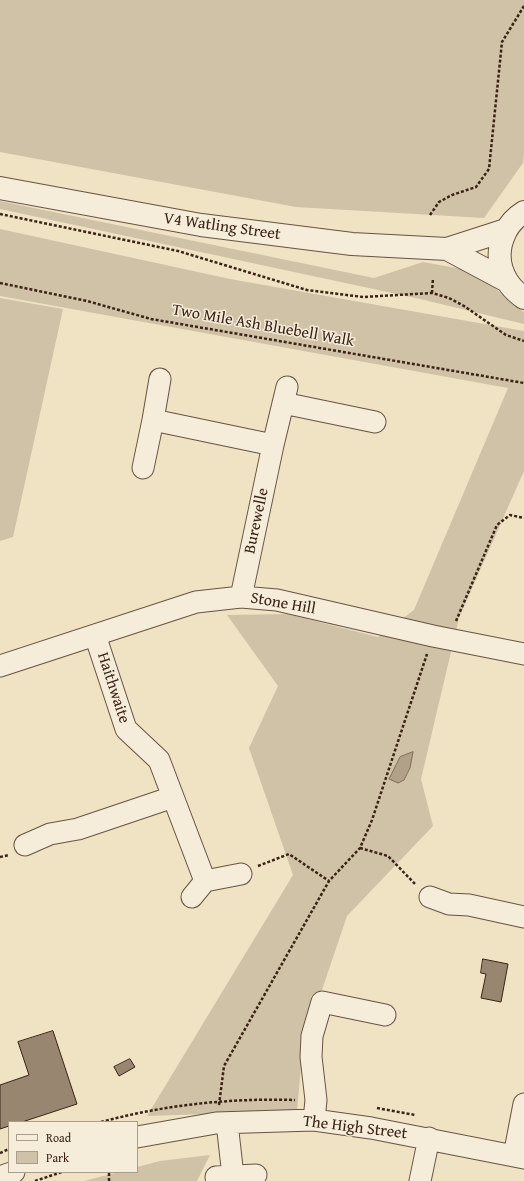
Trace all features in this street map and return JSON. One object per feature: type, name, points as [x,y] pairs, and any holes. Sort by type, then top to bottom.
[{"type":"street","name":"V4 Watling Street","points":[[0,188],[201,225],[352,244],[447,248],[506,230]]},
{"type":"street","points":[[524,212],[513,221],[506,230],[501,244],[499,260],[501,270],[506,280],[513,290],[524,298]]},
{"type":"street","name":"V4 Watling Street","points":[[447,248],[506,280]]},
{"type":"street","points":[[143,468],[160,379]]},
{"type":"street","name":"Burewelle","points":[[241,597],[285,395],[375,422]]},
{"type":"street","points":[[153,420],[273,445]]},
{"type":"street","name":"Stone Hill","points":[[0,666],[196,602],[241,597],[277,600],[441,638],[524,654]]},
{"type":"street","name":"Haithwaite","points":[[95,635],[126,730],[159,760],[205,881]]},
{"type":"street","points":[[25,845],[50,834],[78,829],[173,797]]},
{"type":"street","points":[[192,897],[205,881],[240,874]]},
{"type":"street","points":[[430,897],[449,904],[469,905],[524,917]]},
{"type":"street","points":[[314,1120],[316,1100],[311,1057],[312,1036],[322,1002],[385,1015]]},
{"type":"street","points":[[519,1157],[524,1104]]},
{"type":"street","name":"The High Street","points":[[138,1137],[221,1123],[314,1120],[429,1138],[519,1157]]},
{"type":"street","points":[[221,1123],[225,1176],[256,1175]]},
{"type":"street","points":[[420,1181],[429,1138]]},
{"type":"street","points":[[0,1177],[11,1173]]},
{"type":"path","points":[[430,215],[440,202],[452,195],[476,187],[489,169],[502,42],[524,6]]},
{"type":"path","points":[[0,214],[178,251],[307,290],[363,297],[432,293],[449,298],[464,306],[506,335],[524,341]]},
{"type":"path","points":[[432,293],[433,278]]},
{"type":"path","name":"Two Mile Ash Bluebell Walk","points":[[0,283],[87,301],[151,318],[524,383]]},
{"type":"path","points":[[221,1123],[224,1066],[329,881],[360,848],[441,638],[497,525],[510,515],[524,518]]},
{"type":"path","points":[[360,848],[388,856],[416,885],[429,889],[430,897]]},
{"type":"path","points":[[240,874],[289,854],[329,881]]},
{"type":"path","points":[[35,1181],[59,1173]]},
{"type":"green space","points":[[0,0],[524,0],[523,163],[484,218],[296,207],[0,152]]},
{"type":"green space","points":[[0,201],[374,278],[423,262],[478,272],[512,304],[524,312],[524,324],[420,299],[0,209]]},
{"type":"green space","points":[[0,229],[230,279],[524,331],[524,471],[459,618],[421,779],[433,826],[347,916],[303,1046],[297,1111],[147,1116],[293,875],[249,748],[278,686],[227,615],[288,614],[378,637],[414,610],[508,388],[0,296]]},
{"type":"green space","points":[[0,298],[63,309],[13,537],[0,541]]},
{"type":"green space","points":[[210,1155],[197,1181],[84,1181],[115,1173],[138,1173],[138,1167],[160,1161]]},
{"type":"shaded area","points":[[413,752],[410,768],[404,780],[398,783],[389,779],[400,757]]},
{"type":"building","points":[[483,959],[508,964],[501,1002],[481,998],[486,974],[481,973]]},
{"type":"building","points":[[53,1031],[77,1104],[25,1121],[8,1121],[8,1126],[0,1129],[0,1085],[29,1075],[18,1042]]},
{"type":"building","points":[[130,1059],[135,1067],[119,1076],[114,1067]]}]
